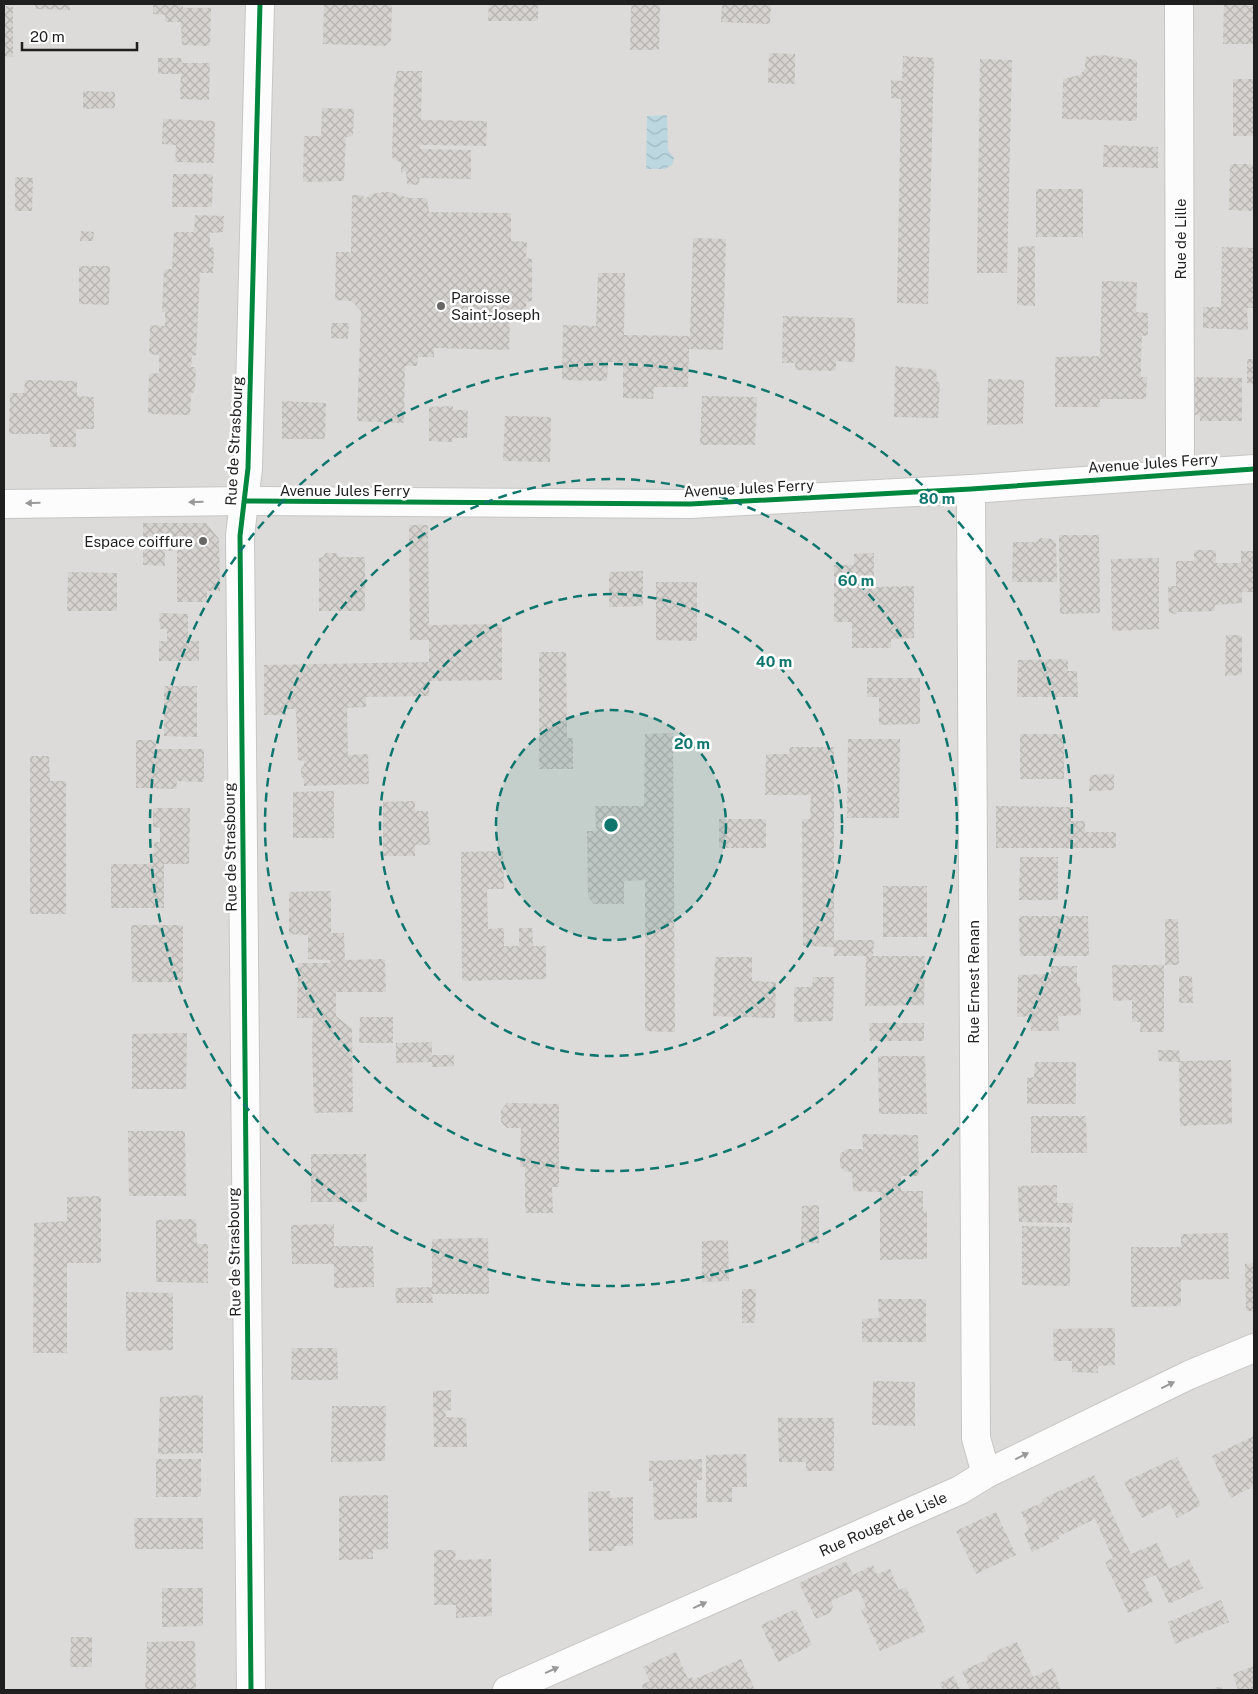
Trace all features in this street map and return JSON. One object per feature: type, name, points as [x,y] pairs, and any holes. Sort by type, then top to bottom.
[{"type":"street","name":"Rue de Strasbourg","points":[[251,1690],[240,536],[248,468],[260,4]]},
{"type":"street","name":"Rue de Lille","points":[[1179,4],[1180,474]]},
{"type":"street","name":"Avenue Jules Ferry","points":[[4,504],[244,501],[690,504],[971,490],[1254,469]]},
{"type":"street","name":"Rue Ernest Renan","points":[[971,490],[976,1438],[986,1474]]},
{"type":"street","name":"Rue Rouget de Lisle","points":[[507,1690],[960,1490],[986,1474],[1189,1375],[1254,1348]]},
{"type":"shaded area","points":[[4,4],[1254,4],[1254,1690],[4,1690]]},
{"type":"water","points":[[667,115],[668,150],[674,158],[672,165],[665,169],[646,169],[647,116]]},
{"type":"building","points":[[35,4],[70,4],[70,10],[35,9]]},
{"type":"building","points":[[153,4],[183,4],[183,8],[211,8],[210,46],[182,45],[181,22],[165,22],[165,15],[153,14]]},
{"type":"building","points":[[324,4],[392,4],[391,40],[385,46],[323,44]]},
{"type":"building","points":[[489,4],[538,4],[538,21],[488,21]]},
{"type":"building","points":[[631,4],[660,4],[659,50],[630,50]]},
{"type":"building","points":[[722,4],[771,4],[770,24],[721,22]]},
{"type":"building","points":[[1224,4],[1254,4],[1254,44],[1223,44]]},
{"type":"building","points":[[4,6],[13,7],[13,57],[4,56]]},
{"type":"building","points":[[769,53],[795,54],[795,84],[768,83]]},
{"type":"building","points":[[1102,55],[1137,60],[1137,121],[1062,119],[1063,79],[1080,75],[1085,69],[1085,57]]},
{"type":"building","points":[[903,56],[934,58],[928,304],[897,303],[901,99],[891,98],[891,80],[902,81]]},
{"type":"building","points":[[158,58],[181,58],[182,63],[210,63],[209,100],[180,99],[181,74],[158,74]]},
{"type":"building","points":[[980,59],[1012,60],[1007,273],[977,273]]},
{"type":"building","points":[[397,71],[422,71],[421,120],[487,121],[486,146],[421,145],[420,149],[471,150],[471,179],[420,178],[418,185],[407,184],[406,171],[401,172],[401,162],[396,161],[392,157],[394,86]]},
{"type":"building","points":[[1233,79],[1254,79],[1254,136],[1233,136]]},
{"type":"building","points":[[83,91],[115,92],[115,108],[83,109]]},
{"type":"building","points":[[322,108],[354,109],[353,136],[346,137],[344,181],[303,182],[304,136],[321,136]]},
{"type":"building","points":[[163,119],[215,121],[214,163],[175,162],[176,145],[162,144]]},
{"type":"building","points":[[1104,145],[1158,147],[1158,168],[1103,167]]},
{"type":"building","points":[[1230,164],[1254,164],[1254,211],[1229,210]]},
{"type":"building","points":[[173,174],[213,174],[212,207],[172,207]]},
{"type":"building","points":[[15,177],[33,178],[32,211],[15,211]]},
{"type":"building","points":[[1036,189],[1083,189],[1083,237],[1036,237]]},
{"type":"building","name":"Paroisse Saint-Joseph","points":[[390,192],[409,198],[427,198],[429,212],[511,213],[511,241],[527,242],[526,258],[532,259],[532,301],[526,302],[527,319],[510,320],[509,350],[434,348],[434,357],[418,357],[417,366],[405,366],[404,423],[357,421],[361,311],[352,301],[335,300],[336,252],[351,252],[352,195],[363,195],[364,199],[373,194]]},
{"type":"building","points":[[195,215],[224,216],[223,232],[210,233],[210,247],[214,248],[213,273],[200,273],[196,355],[192,356],[191,367],[196,367],[195,392],[191,393],[190,415],[149,414],[149,374],[159,373],[159,355],[149,354],[150,325],[165,326],[165,312],[162,312],[164,269],[172,269],[174,232],[194,232]]},
{"type":"building","points":[[81,231],[94,232],[93,241],[80,241]]},
{"type":"building","points":[[693,238],[726,239],[723,350],[689,349],[688,387],[654,387],[653,399],[623,398],[623,362],[608,362],[607,381],[562,380],[563,325],[596,326],[598,273],[625,273],[624,335],[690,336]]},
{"type":"building","points":[[1035,246],[1035,306],[1017,305],[1018,247]]},
{"type":"building","points":[[1222,247],[1254,248],[1254,308],[1247,308],[1248,330],[1203,328],[1203,307],[1221,307]]},
{"type":"building","points":[[79,266],[110,266],[109,305],[79,304]]},
{"type":"building","points":[[1102,281],[1137,282],[1136,312],[1148,313],[1148,335],[1142,336],[1141,355],[1141,377],[1147,377],[1146,399],[1100,399],[1100,407],[1055,407],[1055,357],[1100,356]]},
{"type":"building","points":[[783,316],[855,318],[855,362],[836,361],[836,371],[795,370],[795,363],[782,363]]},
{"type":"building","points":[[331,323],[349,323],[348,339],[331,338]]},
{"type":"building","points":[[1247,359],[1254,359],[1254,384],[1247,383]]},
{"type":"building","points":[[895,366],[936,370],[937,381],[940,383],[938,418],[894,417]]},
{"type":"building","points":[[1189,377],[1242,378],[1242,421],[1200,421],[1200,415],[1188,415]]},
{"type":"building","points":[[988,379],[1024,380],[1023,424],[987,425]]},
{"type":"building","points":[[25,380],[77,381],[77,396],[94,397],[94,429],[76,429],[76,447],[50,447],[50,434],[9,434],[10,393],[24,393]]},
{"type":"building","points":[[702,396],[757,397],[755,445],[700,445]]},
{"type":"building","points":[[282,401],[326,403],[325,439],[282,439]]},
{"type":"building","points":[[453,406],[453,410],[468,410],[467,438],[452,438],[452,442],[429,441],[429,407]]},
{"type":"building","points":[[505,416],[551,417],[550,462],[503,461]]},
{"type":"building","points":[[143,523],[206,523],[219,539],[220,591],[207,591],[207,602],[177,602],[177,550],[165,551],[165,566],[143,565]]},
{"type":"building","points":[[409,525],[428,525],[429,625],[502,624],[502,680],[430,681],[429,696],[366,697],[366,707],[347,708],[348,755],[368,754],[369,784],[304,786],[301,769],[304,761],[298,760],[296,709],[286,709],[286,715],[264,715],[264,665],[429,662],[429,640],[410,640]]},
{"type":"building","points":[[1059,535],[1099,535],[1100,613],[1060,614]]},
{"type":"building","points":[[1041,538],[1052,539],[1056,543],[1057,582],[1012,582],[1013,542],[1035,542]]},
{"type":"building","points":[[1194,550],[1216,550],[1216,563],[1241,563],[1241,551],[1254,551],[1254,592],[1242,592],[1242,603],[1215,605],[1215,611],[1169,613],[1168,586],[1176,586],[1176,561],[1194,561]]},
{"type":"building","points":[[326,553],[336,553],[338,557],[365,557],[365,611],[319,611],[319,558],[323,557]]},
{"type":"building","points":[[874,553],[874,587],[914,586],[914,638],[891,639],[891,648],[852,648],[852,622],[834,622],[834,565],[854,565],[854,554]]},
{"type":"building","points":[[1159,558],[1159,629],[1112,631],[1111,559]]},
{"type":"building","points":[[643,571],[643,606],[609,607],[609,572]]},
{"type":"building","points":[[68,572],[117,573],[117,611],[67,611]]},
{"type":"building","points":[[656,582],[697,582],[697,641],[656,640]]},
{"type":"building","points":[[159,613],[188,614],[188,638],[190,641],[199,641],[199,661],[159,661],[159,641],[167,641],[167,629],[160,629]]},
{"type":"building","points":[[1226,635],[1242,635],[1242,675],[1225,676]]},
{"type":"building","points":[[539,652],[566,652],[567,738],[573,738],[573,769],[539,769]]},
{"type":"building","points":[[1068,659],[1068,671],[1077,671],[1078,697],[1017,697],[1018,660]]},
{"type":"building","points":[[867,678],[920,678],[920,724],[879,725],[879,697],[867,697]]},
{"type":"building","points":[[164,686],[197,686],[197,737],[164,736]]},
{"type":"building","points":[[673,733],[675,1032],[645,1031],[645,880],[624,881],[624,904],[594,904],[588,897],[587,831],[596,831],[595,806],[644,806],[645,734]]},
{"type":"building","points":[[1020,734],[1064,734],[1064,779],[1020,779]]},
{"type":"building","points":[[848,739],[900,739],[899,818],[847,818]]},
{"type":"building","points":[[136,740],[156,740],[156,749],[204,749],[204,782],[177,781],[176,789],[136,788]]},
{"type":"building","points":[[790,747],[834,747],[834,940],[874,940],[873,956],[925,956],[924,1005],[865,1006],[866,956],[834,956],[834,947],[803,946],[802,819],[810,819],[811,795],[765,795],[766,754],[789,754]]},
{"type":"building","points":[[30,756],[49,756],[50,781],[66,781],[66,914],[30,914]]},
{"type":"building","points":[[1114,774],[1114,790],[1089,791],[1090,775]]},
{"type":"building","points":[[334,791],[334,838],[293,838],[293,792]]},
{"type":"building","points":[[415,801],[415,811],[428,811],[430,845],[415,845],[415,856],[383,856],[383,802]]},
{"type":"building","points":[[996,806],[1071,807],[1071,821],[1085,821],[1085,832],[1116,832],[1116,848],[996,848]]},
{"type":"building","points":[[153,808],[190,808],[189,864],[164,864],[164,908],[111,908],[111,864],[153,864],[154,842],[160,842],[160,828],[153,827]]},
{"type":"building","points":[[719,819],[766,819],[766,848],[719,848]]},
{"type":"building","points":[[503,851],[504,889],[487,889],[488,929],[504,928],[504,946],[519,946],[519,928],[532,928],[533,946],[546,946],[546,979],[462,981],[461,852]]},
{"type":"building","points":[[1020,857],[1058,857],[1058,900],[1019,900]]},
{"type":"building","points":[[883,886],[927,886],[927,937],[883,937]]},
{"type":"building","points":[[331,891],[331,933],[344,933],[345,960],[385,959],[386,992],[336,992],[336,1016],[352,1029],[353,1112],[314,1113],[313,1018],[297,1018],[298,963],[330,963],[331,960],[308,959],[308,935],[289,934],[289,892]]},
{"type":"building","points":[[1019,916],[1088,916],[1089,956],[1020,956]]},
{"type":"building","points":[[1165,919],[1178,919],[1179,965],[1165,965]]},
{"type":"building","points":[[131,925],[183,925],[183,982],[132,982]]},
{"type":"building","points":[[715,957],[752,957],[752,981],[776,982],[775,1018],[713,1016]]},
{"type":"building","points":[[1112,965],[1164,965],[1164,1032],[1140,1032],[1141,1022],[1132,1022],[1132,1000],[1113,1001]]},
{"type":"building","points":[[1051,966],[1077,966],[1077,985],[1080,987],[1081,1015],[1058,1016],[1059,1031],[1031,1031],[1030,1016],[1017,1017],[1018,975],[1051,974]]},
{"type":"building","points":[[1179,976],[1192,976],[1193,1003],[1179,1003]]},
{"type":"building","points":[[813,977],[834,977],[833,1021],[794,1022],[794,987],[812,987]]},
{"type":"building","points":[[360,1017],[393,1017],[393,1043],[359,1043]]},
{"type":"building","points":[[869,1023],[924,1023],[924,1041],[870,1041]]},
{"type":"building","points":[[187,1033],[186,1089],[132,1089],[132,1034]]},
{"type":"building","points":[[432,1042],[432,1055],[454,1055],[454,1066],[432,1067],[432,1062],[396,1063],[396,1043]]},
{"type":"building","points":[[1158,1050],[1179,1050],[1180,1061],[1231,1060],[1232,1124],[1180,1126],[1179,1062],[1159,1061]]},
{"type":"building","points":[[878,1056],[925,1056],[927,1114],[879,1114]]},
{"type":"building","points":[[1035,1062],[1076,1062],[1076,1104],[1027,1104],[1027,1078],[1034,1077]]},
{"type":"building","points":[[507,1103],[559,1104],[559,1187],[552,1187],[553,1213],[525,1213],[525,1167],[520,1167],[521,1128],[507,1128],[501,1122],[501,1110]]},
{"type":"building","points":[[1031,1116],[1086,1116],[1087,1153],[1031,1153]]},
{"type":"building","points":[[128,1131],[185,1131],[186,1196],[129,1196]]},
{"type":"building","points":[[862,1134],[918,1135],[919,1176],[901,1176],[901,1191],[923,1191],[923,1210],[927,1211],[927,1259],[880,1260],[880,1192],[853,1191],[852,1172],[844,1171],[840,1167],[840,1154],[846,1149],[863,1149]]},
{"type":"building","points":[[311,1154],[366,1154],[367,1202],[311,1202]]},
{"type":"building","points":[[1057,1185],[1057,1203],[1073,1203],[1072,1223],[1019,1222],[1018,1186]]},
{"type":"building","points":[[101,1196],[101,1263],[67,1263],[67,1353],[33,1353],[34,1223],[67,1221],[67,1197]]},
{"type":"building","points":[[819,1205],[819,1243],[801,1243],[802,1206]]},
{"type":"building","points":[[196,1219],[197,1244],[208,1244],[208,1283],[156,1282],[156,1220]]},
{"type":"building","points":[[334,1224],[334,1246],[373,1246],[374,1287],[334,1288],[334,1264],[292,1264],[291,1225]]},
{"type":"building","points":[[1022,1226],[1070,1227],[1070,1286],[1022,1285]]},
{"type":"building","points":[[1228,1233],[1229,1279],[1181,1280],[1181,1306],[1131,1307],[1131,1247],[1181,1247],[1181,1234]]},
{"type":"building","points":[[488,1238],[489,1294],[432,1294],[433,1303],[396,1303],[395,1288],[432,1287],[432,1239]]},
{"type":"building","points":[[728,1240],[729,1281],[702,1282],[702,1241]]},
{"type":"building","points":[[1254,1263],[1254,1311],[1246,1311],[1245,1264]]},
{"type":"building","points":[[742,1289],[756,1289],[755,1323],[742,1323]]},
{"type":"building","points":[[126,1292],[173,1293],[173,1350],[126,1351]]},
{"type":"building","points":[[878,1299],[926,1299],[926,1342],[862,1342],[862,1319],[879,1318]]},
{"type":"building","points":[[1115,1328],[1115,1365],[1098,1366],[1098,1373],[1072,1372],[1072,1361],[1054,1361],[1053,1329]]},
{"type":"building","points":[[292,1348],[337,1348],[338,1380],[291,1380]]},
{"type":"building","points":[[873,1381],[915,1382],[915,1426],[872,1425]]},
{"type":"building","points":[[451,1390],[451,1410],[445,1411],[446,1417],[466,1418],[467,1447],[434,1447],[433,1391]]},
{"type":"building","points":[[203,1395],[203,1453],[158,1454],[160,1397]]},
{"type":"building","points":[[332,1406],[386,1406],[385,1461],[331,1462]]},
{"type":"building","points":[[778,1418],[834,1418],[834,1471],[806,1471],[806,1462],[779,1462]]},
{"type":"building","points":[[1254,1436],[1254,1486],[1231,1498],[1212,1456]]},
{"type":"building","points":[[746,1454],[747,1487],[732,1487],[732,1502],[706,1502],[706,1455]]},
{"type":"building","points":[[1177,1457],[1201,1505],[1177,1518],[1170,1504],[1142,1518],[1124,1482]]},
{"type":"building","points":[[156,1459],[201,1459],[201,1497],[156,1497]]},
{"type":"building","points":[[702,1459],[702,1480],[697,1480],[697,1518],[654,1520],[653,1481],[649,1481],[649,1461]]},
{"type":"building","points":[[1094,1475],[1131,1554],[1157,1543],[1169,1569],[1189,1559],[1203,1588],[1169,1604],[1156,1575],[1143,1580],[1153,1602],[1128,1613],[1105,1562],[1113,1558],[1095,1519],[1059,1536],[1059,1539],[1032,1552],[1024,1533],[1029,1529],[1021,1512],[1043,1502],[1042,1499]]},
{"type":"building","points":[[610,1491],[610,1498],[633,1497],[633,1546],[615,1546],[614,1551],[589,1551],[588,1492]]},
{"type":"building","points":[[388,1495],[388,1549],[373,1550],[373,1559],[339,1560],[339,1496]]},
{"type":"building","points":[[996,1512],[1016,1555],[976,1574],[956,1531]]},
{"type":"building","points":[[134,1518],[203,1518],[203,1549],[135,1549]]},
{"type":"building","points":[[434,1550],[456,1550],[455,1560],[491,1559],[492,1616],[456,1618],[456,1605],[434,1605]]},
{"type":"building","points":[[846,1561],[853,1575],[873,1565],[877,1574],[890,1569],[899,1590],[906,1587],[926,1631],[880,1651],[861,1610],[866,1607],[858,1589],[831,1601],[833,1606],[830,1613],[816,1619],[799,1583]]},
{"type":"building","points":[[162,1588],[203,1588],[203,1626],[162,1627]]},
{"type":"building","points":[[1221,1600],[1229,1622],[1175,1644],[1168,1622]]},
{"type":"building","points":[[796,1609],[812,1645],[778,1662],[761,1625]]},
{"type":"building","points":[[71,1637],[92,1637],[92,1667],[70,1667]]},
{"type":"building","points":[[195,1641],[196,1690],[145,1690],[147,1642]]},
{"type":"building","points":[[1017,1642],[1033,1677],[1053,1668],[1061,1690],[970,1690],[962,1671],[988,1659],[987,1655]]},
{"type":"building","points":[[676,1652],[688,1679],[692,1677],[693,1680],[741,1659],[755,1690],[644,1690],[641,1685],[650,1681],[643,1667]]},
{"type":"building","points":[[1254,1666],[1254,1690],[1238,1690],[1233,1674]]},
{"type":"building","points":[[954,1676],[960,1690],[943,1690],[939,1683]]},
{"type":"building","points":[[1221,1686],[1222,1690],[1209,1690]]},
{"type":"cycle path","points":[[251,1690],[240,536],[248,468],[260,4]]},
{"type":"cycle path","points":[[245,501],[690,504],[971,489],[1254,469]]},
{"type":"place","name":"Paroisse Saint-Joseph","points":[[441,306]]},
{"type":"place","name":"Espace coiffure","points":[[203,541]]}]
